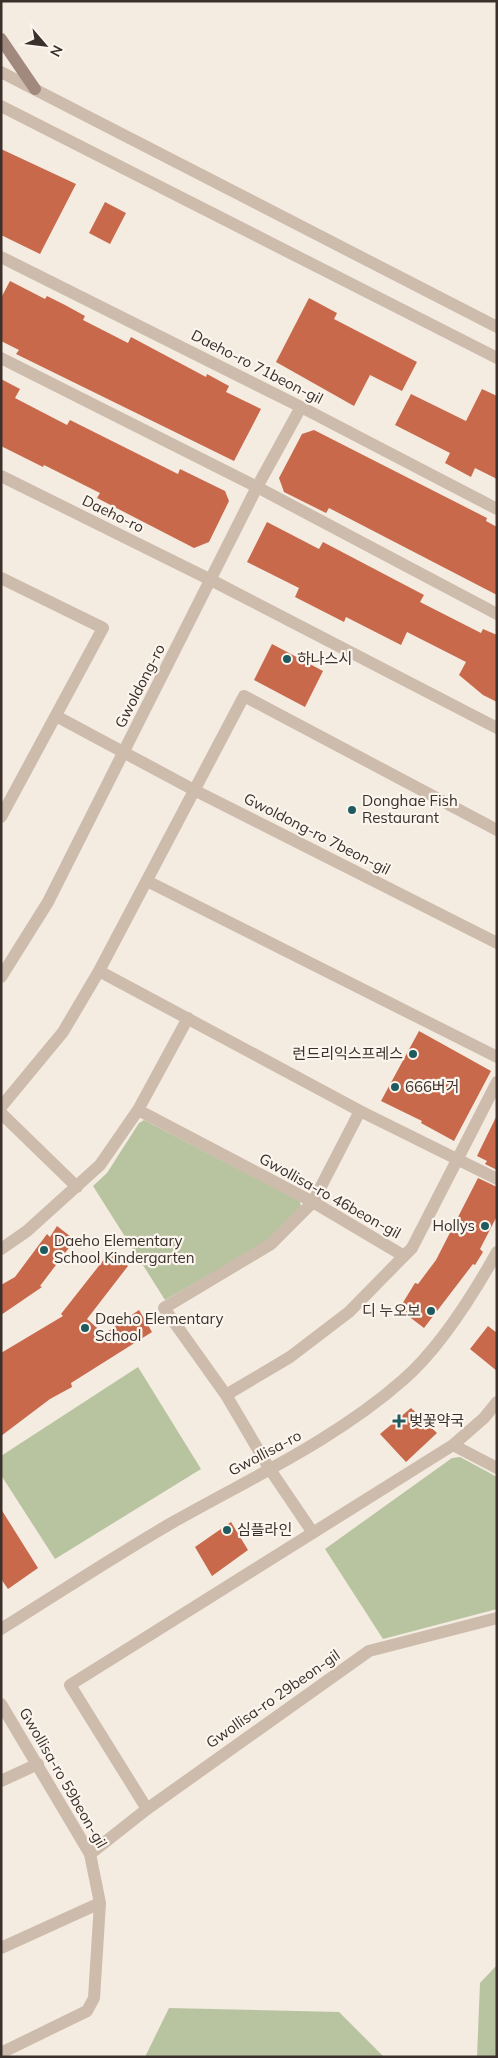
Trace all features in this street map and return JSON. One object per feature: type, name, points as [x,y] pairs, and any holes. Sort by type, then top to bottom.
[{"type":"main road","points":[[1,39],[35,89]]},
{"type":"street","points":[[1,72],[497,327]]},
{"type":"street","points":[[1,106],[497,358]]},
{"type":"street","name":"Daeho-ro 71beon-gil","points":[[1,257],[301,407],[497,509]]},
{"type":"street","points":[[1,358],[257,487],[497,614]]},
{"type":"street","name":"Gwoldong-ro","points":[[1,977],[48,902],[257,487],[301,407]]},
{"type":"street","name":"Daeho-ro","points":[[1,476],[211,580],[497,728]]},
{"type":"street","points":[[1,578],[103,628],[1,817]]},
{"type":"street","points":[[1,1107],[63,1032],[99,972],[244,696],[497,830]]},
{"type":"street","name":"Gwoldong-ro 7beon-gil","points":[[56,716],[194,790],[497,943]]},
{"type":"street","points":[[147,881],[497,1057]]},
{"type":"street","points":[[99,972],[360,1110],[497,1179]]},
{"type":"street","points":[[1,1249],[27,1231],[100,1165],[138,1110],[188,1018]]},
{"type":"street","points":[[404,1256],[412,1248],[497,1082]]},
{"type":"street","name":"Gwollisa-ro 46beon-gil","points":[[138,1110],[313,1202],[404,1256],[349,1312],[290,1357],[226,1395]]},
{"type":"street","points":[[313,1533],[269,1468],[226,1395],[164,1308],[271,1244],[313,1202],[360,1110]]},
{"type":"street","points":[[1,1113],[77,1187]]},
{"type":"street","name":"Gwollisa-ro","points":[[1,1629],[160,1530],[269,1468],[320,1442],[404,1380],[443,1336],[475,1292],[497,1252]]},
{"type":"street","points":[[147,1809],[70,1685],[453,1445],[484,1418],[497,1402]]},
{"type":"street","points":[[453,1445],[497,1468]]},
{"type":"street","name":"Gwollisa-ro 29beon-gil","points":[[90,1854],[147,1809],[369,1651],[497,1618]]},
{"type":"street","name":"Gwollisa-ro 59beon-gil","points":[[1,1704],[90,1854],[100,1903],[94,1998],[87,2011],[1,2053]]},
{"type":"street","points":[[1,1782],[38,1764]]},
{"type":"street","points":[[1,1948],[100,1903]]},
{"type":"green space","points":[[144,1120],[300,1201],[301,1207],[266,1242],[165,1300],[93,1186],[107,1173],[139,1123]]},
{"type":"green space","points":[[138,1367],[201,1469],[55,1559],[1,1475],[1,1456]]},
{"type":"green space","points":[[460,1457],[497,1477],[497,1609],[383,1639],[325,1549],[452,1458]]},
{"type":"green space","points":[[497,1965],[497,2057],[477,2057],[480,1983]]},
{"type":"green space","points":[[169,2008],[339,2012],[384,2057],[145,2057]]},
{"type":"building","points":[[1,149],[76,184],[40,254],[1,235]]},
{"type":"building","points":[[105,202],[126,213],[110,244],[89,233]]},
{"type":"building","points":[[10,281],[45,299],[47,296],[65,305],[85,316],[83,320],[128,343],[131,337],[206,377],[207,374],[229,386],[226,392],[261,409],[234,461],[16,354],[19,350],[1,341],[1,298]]},
{"type":"building","points":[[309,298],[337,313],[334,319],[417,362],[402,391],[370,375],[354,406],[276,362]]},
{"type":"building","points":[[1,379],[20,389],[15,398],[67,425],[70,420],[178,474],[180,469],[225,491],[229,501],[209,542],[194,548],[97,498],[100,493],[1,446]]},
{"type":"building","points":[[482,389],[497,396],[497,479],[475,468],[471,477],[445,463],[450,453],[395,425],[411,394],[466,421]]},
{"type":"building","points":[[314,430],[487,518],[486,521],[497,527],[497,595],[329,508],[326,513],[284,492],[279,478],[302,434]]},
{"type":"building","points":[[267,522],[319,549],[323,542],[424,595],[420,602],[481,633],[483,629],[497,635],[497,702],[483,695],[459,675],[466,662],[407,632],[401,645],[346,617],[344,622],[295,597],[299,588],[247,562]]},
{"type":"building","points":[[272,644],[323,671],[305,707],[254,680]]},
{"type":"building","points":[[419,1031],[491,1071],[454,1141],[421,1123],[422,1121],[381,1101]]},
{"type":"building","points":[[497,1115],[497,1170],[485,1164],[487,1161],[477,1156]]},
{"type":"building","points":[[478,1178],[497,1187],[497,1216],[480,1249],[483,1252],[475,1265],[473,1264],[424,1328],[399,1309],[415,1283],[418,1284],[436,1260]]},
{"type":"building","points":[[57,1226],[75,1240],[40,1286],[42,1287],[1,1315],[1,1285],[15,1277],[47,1234],[50,1237]]},
{"type":"building","points":[[109,1253],[128,1266],[87,1319],[104,1334],[139,1310],[152,1332],[71,1383],[72,1387],[50,1399],[1,1436],[1,1353],[63,1316],[61,1314]]},
{"type":"building","points":[[488,1326],[497,1333],[497,1371],[470,1349]]},
{"type":"building","points":[[411,1408],[437,1433],[406,1462],[380,1434]]},
{"type":"building","points":[[1,1509],[38,1568],[8,1589],[1,1579]]},
{"type":"building","points":[[231,1522],[248,1550],[212,1576],[195,1547]]},
{"type":"place","name":"하나스시","points":[[287,659]]},
{"type":"place","name":"Donghae Fish Restaurant","points":[[352,810]]},
{"type":"place","name":"런드리익스프레스","points":[[413,1054]]},
{"type":"place","name":"666버거","points":[[395,1087]]},
{"type":"place","name":"Hollys","points":[[485,1226]]},
{"type":"place","name":"Daeho Elementary School Kindergarten","points":[[44,1250]]},
{"type":"place","name":"디 누오보","points":[[431,1311]]},
{"type":"place","name":"Daeho Elementary School","points":[[85,1328]]},
{"type":"place","name":"벚꽃약국","points":[[399,1421]]},
{"type":"place","name":"심플라인","points":[[227,1530]]}]
